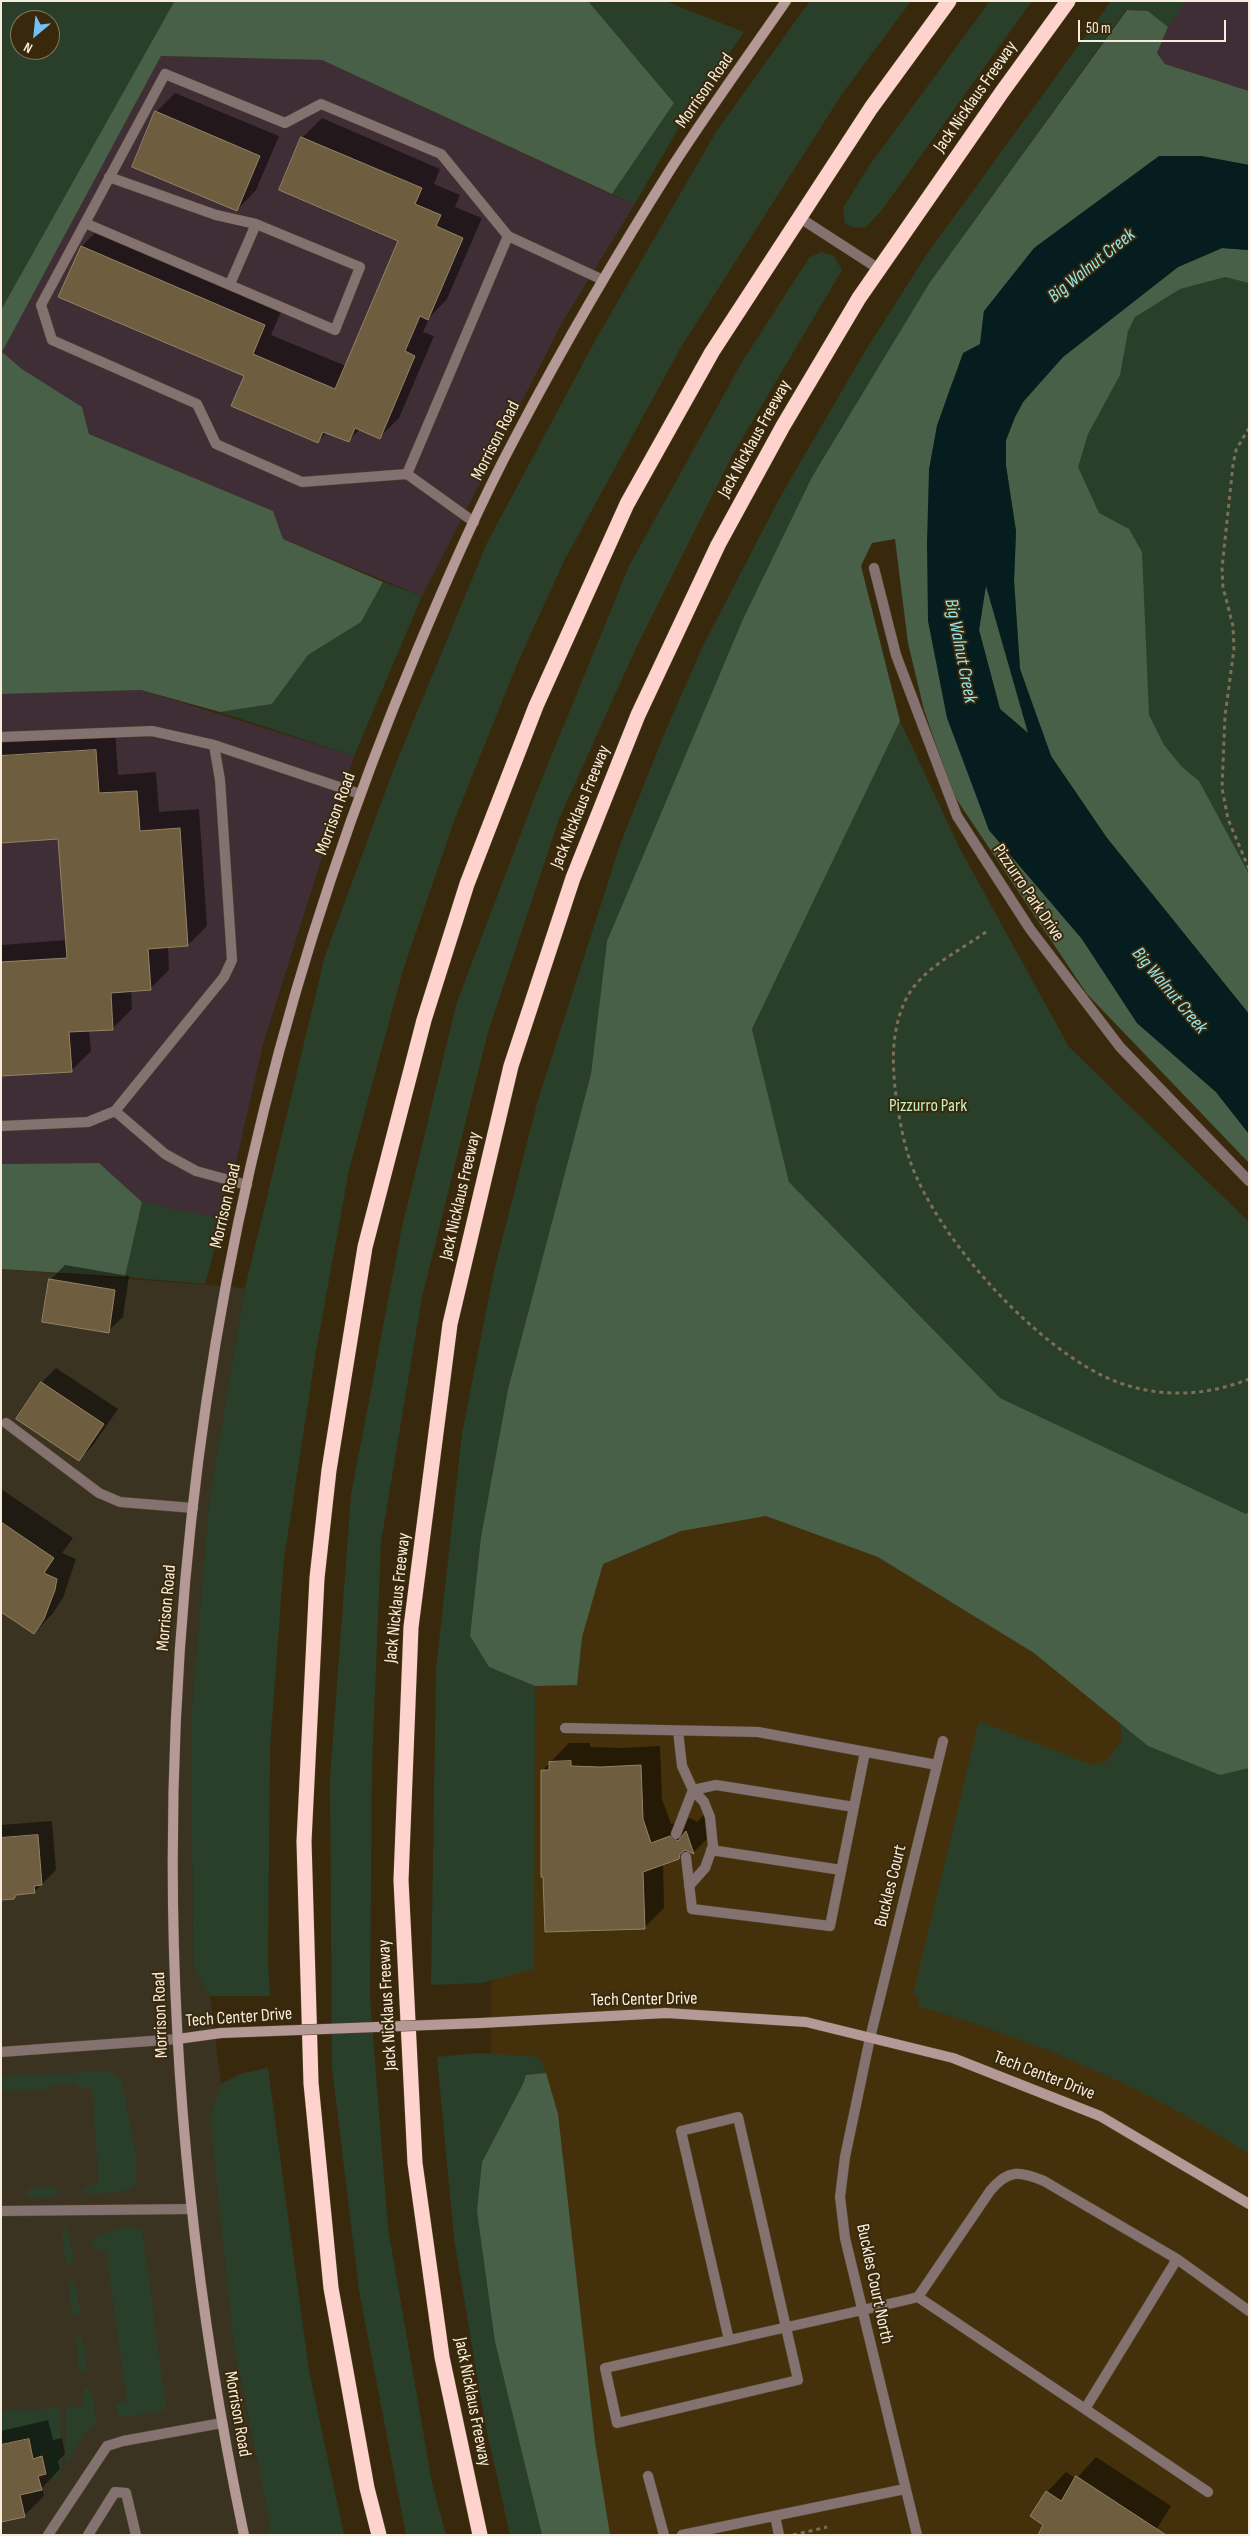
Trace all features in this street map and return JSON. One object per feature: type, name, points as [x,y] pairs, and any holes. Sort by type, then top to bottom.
[{"type":"highway","points":[[379,2535],[367,2488],[331,2288],[311,2084],[304,1841],[317,1578],[328,1470],[365,1248],[424,1020],[467,884],[536,706],[627,504],[712,352],[871,108],[949,1]]},
{"type":"highway","name":"Jack Nicklaus Freeway","points":[[480,2535],[442,2357],[415,2163],[401,1880],[411,1627],[450,1324],[511,1066],[572,878],[638,715],[718,545],[783,426],[859,298],[1002,92],[1068,1]]},
{"type":"street","name":"Morrison Road","points":[[244,2535],[210,2354],[181,2114],[171,1854],[173,1761],[183,1596],[203,1419],[228,1269],[266,1100],[305,958],[378,744],[428,625],[513,440],[603,280],[675,163],[786,1]]},
{"type":"street","points":[[474,522],[406,474],[302,482],[216,444],[197,404],[52,340],[42,305],[84,223],[165,74],[285,123],[321,104],[441,154],[508,236],[603,280]]},
{"type":"street","points":[[84,223],[335,330],[360,267],[256,224],[216,215],[109,177]]},
{"type":"street","points":[[800,218],[879,269]]},
{"type":"street","points":[[230,284],[256,224]]},
{"type":"street","points":[[406,474],[508,236]]},
{"type":"street","name":"Pizzurro Park Drive","points":[[874,568],[896,655],[957,816],[1030,930],[1120,1047],[1249,1181]]},
{"type":"street","points":[[1,738],[152,731],[214,745],[360,794]]},
{"type":"street","points":[[1,1126],[88,1122],[115,1111],[224,977],[232,960],[220,780],[214,745]]},
{"type":"street","points":[[115,1111],[165,1154],[196,1171],[247,1185]]},
{"type":"street","points":[[6,1423],[99,1493],[120,1502],[193,1508]]},
{"type":"street","points":[[565,1728],[758,1732],[937,1765]]},
{"type":"street","points":[[678,1731],[682,1766],[693,1790],[704,1802],[710,1817],[711,1850],[705,1868],[689,1886]]},
{"type":"street","name":"Buckles Court","points":[[870,2038],[943,1741]]},
{"type":"street","points":[[686,1857],[692,1909],[830,1926],[865,1752]]},
{"type":"street","points":[[693,1790],[716,1784],[854,1806]]},
{"type":"street","points":[[676,1834],[693,1790]]},
{"type":"street","points":[[711,1850],[841,1870]]},
{"type":"street","name":"Tech Center Drive","points":[[1,2052],[178,2039],[221,2033],[481,2023],[666,2013],[806,2022],[953,2058],[1100,2116],[1249,2204]]},
{"type":"street","name":"Buckles Court North","points":[[870,2038],[846,2148],[840,2197],[845,2238],[917,2535]]},
{"type":"street","points":[[729,2340],[681,2131],[738,2117],[787,2327],[798,2380],[618,2423],[605,2368],[787,2327],[862,2311],[918,2297],[996,2183],[1014,2173],[1025,2173],[1044,2181],[1177,2259],[1249,2311]]},
{"type":"street","points":[[1,2211],[192,2209]]},
{"type":"street","points":[[1085,2408],[1177,2259]]},
{"type":"street","points":[[918,2297],[1208,2492]]},
{"type":"street","points":[[48,2535],[107,2446],[123,2441],[222,2423]]},
{"type":"street","points":[[648,2476],[664,2535]]},
{"type":"street","points":[[682,2535],[906,2489]]},
{"type":"street","points":[[88,2535],[115,2492],[126,2493],[136,2535]]},
{"type":"street","points":[[775,2516],[779,2535]]},
{"type":"path","points":[[1249,428],[1235,457],[1222,568],[1223,587],[1233,626],[1234,649],[1225,716],[1222,788],[1228,819],[1249,869]]},
{"type":"path","points":[[986,932],[916,984],[899,1015],[892,1045],[897,1104],[910,1159],[938,1215],[972,1264],[1019,1314],[1092,1370],[1142,1390],[1171,1394],[1228,1387],[1249,1379]]},
{"type":"path","points":[[793,2535],[827,2527]]},
{"type":"shaded area","points":[[1187,1],[1249,1],[1249,91],[1165,64],[1157,53],[1168,27]]},
{"type":"shaded area","points":[[161,56],[322,60],[634,205],[563,321],[422,596],[283,539],[273,511],[89,434],[82,407],[22,369],[2,352]]},
{"type":"shaded area","points":[[141,690],[354,756],[263,1044],[223,1219],[142,1202],[99,1163],[1,1164],[1,694]]},
{"type":"shaded area","points":[[1,1269],[245,1288],[209,1502],[191,1719],[193,1966],[210,1996],[221,2084],[210,2117],[269,2519],[269,2535],[1,2535]]},
{"type":"shaded area","points":[[569,1303],[1249,1747],[1249,2535],[563,2535],[490,2169],[493,1722]]},
{"type":"green space","points":[[1,1],[177,1],[174,2],[1,310]]},
{"type":"green space","points":[[588,1],[665,1],[744,32],[685,117],[634,205],[612,194],[674,103]]},
{"type":"green space","points":[[588,1],[674,103],[612,194],[322,60],[161,56],[2,352],[22,369],[82,407],[89,434],[273,511],[283,539],[383,582],[361,622],[308,655],[272,704],[220,712],[141,690],[1,694],[1,310],[174,2]]},
{"type":"green space","points":[[810,1],[911,1],[842,94],[681,347],[564,561],[518,662],[454,821],[403,970],[349,1170],[316,1351],[284,1559],[270,1748],[268,1961],[270,1996],[210,1996],[193,1966],[191,1719],[209,1502],[245,1288],[325,956],[394,768],[487,543],[596,339],[716,132]]},
{"type":"green space","points":[[990,1],[1032,1],[881,211],[865,228],[852,227],[845,223],[843,208],[869,166]]},
{"type":"green space","points":[[1111,1],[1187,1],[1168,27],[1148,11],[1126,10],[930,282],[812,478],[743,619],[607,941],[591,1074],[508,1389],[481,1537],[470,1636],[489,1667],[535,1686],[534,1969],[480,1983],[431,1985],[436,1669],[462,1434],[494,1271],[538,1100],[621,842],[666,730],[702,648],[779,499],[864,353],[927,254]]},
{"type":"green space","points":[[1127,10],[1148,11],[1168,27],[1157,53],[1165,64],[1249,91],[1249,165],[1201,156],[984,311],[980,344],[952,383],[937,426],[929,470],[972,783],[989,830],[1082,939],[1137,1023],[1216,1092],[1249,1134],[1249,1163],[1087,994],[953,794],[924,710],[908,643],[895,539],[872,543],[861,566],[900,721],[752,1029],[789,1182],[1000,1398],[1246,1514],[1249,1511],[1249,1768],[1220,1775],[1148,1746],[1034,1653],[878,1557],[766,1516],[681,1531],[603,1564],[582,1637],[577,1685],[535,1686],[489,1667],[470,1636],[481,1537],[508,1389],[591,1074],[607,941],[743,619],[812,477],[930,282]]},
{"type":"green space","points":[[1222,248],[1249,250],[1249,283],[1225,277],[1180,289],[1135,317],[1128,331],[1120,375],[1088,434],[1078,467],[1099,513],[1129,529],[1142,552],[1149,715],[1164,745],[1182,767],[1199,781],[1249,874],[1249,1014],[1107,838],[1051,756],[1020,669],[1014,581],[1016,531],[1006,466],[1006,440],[1015,417],[1023,402],[1063,357],[1178,267]]},
{"type":"green space","points":[[821,252],[834,256],[842,270],[733,454],[636,648],[559,819],[488,1032],[422,1297],[381,1542],[372,1766],[370,1998],[388,2228],[432,2483],[446,2535],[406,2535],[359,2291],[332,2067],[330,1779],[351,1495],[402,1227],[457,1002],[539,786],[629,566],[742,362],[809,258]]},
{"type":"green space","points":[[1249,252],[1249,1008],[967,626],[1054,315]]},
{"type":"green space","points":[[383,582],[422,596],[354,756],[220,712],[272,704],[308,655],[361,622]]},
{"type":"green space","points":[[986,584],[1029,734],[1000,709],[979,630]]},
{"type":"green space","name":"Pizzurro Park","points":[[900,721],[960,849],[1069,1047],[1249,1222],[1249,1511],[1246,1514],[1000,1398],[789,1182],[752,1029]]},
{"type":"green space","points":[[99,1163],[142,1202],[125,1277],[1,1269],[1,1164]]},
{"type":"green space","points":[[142,1202],[223,1219],[205,1284],[125,1277]]},
{"type":"green space","points":[[979,1721],[1092,1765],[1107,1761],[1122,1739],[1120,1723],[1148,1746],[1220,1775],[1249,1768],[1249,2154],[1171,2107],[1089,2068],[1005,2034],[918,2006],[919,1997],[913,1995]]},
{"type":"green space","points":[[479,2053],[539,2057],[546,2073],[526,2075],[482,2162],[495,2342],[542,2535],[510,2535],[485,2423],[454,2238],[437,2057]]},
{"type":"green space","points":[[268,2068],[309,2371],[344,2535],[269,2535],[269,2519],[234,2344],[210,2117],[221,2084],[243,2073]]},
{"type":"green space","points":[[108,2071],[117,2075],[122,2082],[136,2158],[136,2184],[127,2190],[87,2195],[83,2191],[85,2186],[99,2184],[92,2087],[80,2088],[75,2083],[50,2085],[48,2089],[44,2090],[1,2091],[1,2077]]},
{"type":"green space","points":[[546,2073],[558,2114],[595,2442],[610,2535],[542,2535],[495,2342],[477,2211],[482,2162],[526,2075]]},
{"type":"green space","points":[[56,2187],[59,2191],[56,2196],[30,2198],[26,2194],[28,2189]]},
{"type":"green space","points":[[128,2226],[142,2230],[166,2408],[160,2412],[119,2417],[115,2404],[127,2402],[106,2249],[95,2250],[92,2241],[101,2235]]},
{"type":"green space","points":[[64,2228],[68,2231],[73,2259],[70,2264],[67,2264],[65,2260],[62,2231]]},
{"type":"green space","points":[[72,2281],[75,2283],[80,2311],[77,2316],[74,2316],[72,2313],[69,2284]]},
{"type":"green space","points":[[79,2336],[82,2338],[87,2366],[85,2371],[81,2371],[79,2367],[76,2338]]},
{"type":"green space","points":[[88,2388],[92,2392],[96,2422],[84,2434],[66,2463],[65,2408],[84,2407],[84,2390]]},
{"type":"green space","points":[[60,2408],[62,2468],[55,2480],[49,2476],[44,2454],[34,2455],[30,2437],[1,2444],[1,2411]]},
{"type":"water","name":"Big Walnut Creek","points":[[1159,156],[1201,156],[1249,165],[1249,250],[1222,248],[1178,267],[1063,357],[1023,402],[1015,417],[1006,440],[1006,466],[1016,531],[1014,581],[1020,669],[1051,756],[1107,838],[1249,1014],[1249,1134],[1216,1092],[1137,1023],[1082,939],[989,830],[947,718],[928,621],[927,543],[929,470],[937,426],[963,353],[980,344],[984,311],[1034,248]],"holes":[[[986,586],[1028,733],[1000,709],[979,630]]]},
{"type":"building","points":[[155,111],[260,156],[237,211],[132,167]]},
{"type":"building","points":[[301,137],[422,188],[415,204],[441,215],[436,226],[463,238],[428,320],[420,316],[405,351],[415,356],[380,439],[355,428],[349,442],[323,432],[318,443],[231,406],[244,376],[58,297],[81,246],[265,325],[253,354],[335,389],[398,241],[279,190]]},
{"type":"building","points":[[96,750],[99,793],[137,791],[140,831],[180,828],[188,946],[148,949],[151,990],[111,993],[113,1030],[69,1032],[72,1072],[1,1076],[1,962],[67,958],[58,839],[1,843],[1,756]]},
{"type":"building","points":[[49,1279],[115,1290],[109,1333],[42,1322]]},
{"type":"building","points":[[41,1382],[104,1424],[79,1461],[16,1419]]},
{"type":"building","points":[[1,1522],[54,1558],[44,1573],[57,1579],[55,1590],[44,1619],[34,1634],[1,1612]]},
{"type":"building","points":[[571,1761],[571,1766],[641,1765],[643,1819],[651,1843],[670,1836],[678,1841],[686,1831],[694,1854],[685,1850],[680,1854],[679,1859],[643,1872],[645,1929],[545,1932],[543,1877],[541,1877],[541,1770],[549,1770],[549,1762]]},
{"type":"building","points":[[38,1835],[42,1885],[34,1886],[35,1893],[16,1895],[14,1899],[1,1900],[1,1838]]},
{"type":"building","points":[[29,2439],[33,2459],[42,2456],[46,2474],[38,2476],[42,2490],[20,2495],[25,2517],[1,2522],[1,2445]]},
{"type":"building","points":[[1076,2476],[1166,2535],[1038,2535],[1043,2525],[1030,2516],[1046,2491],[1061,2501]]}]
